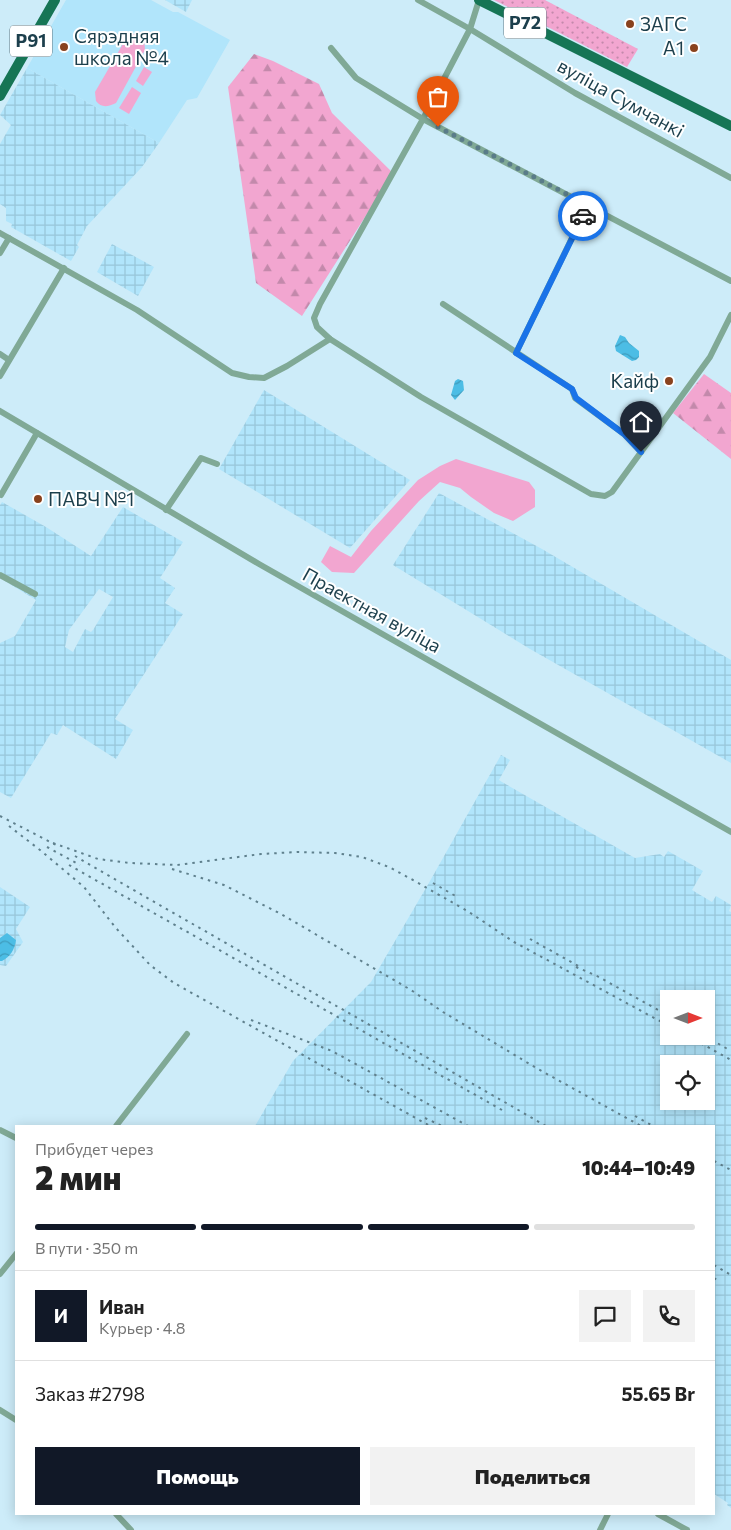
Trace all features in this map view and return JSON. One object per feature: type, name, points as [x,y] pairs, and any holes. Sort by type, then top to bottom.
[{"type":"main road","name":"Р91","points":[[0,96],[54,0]]},
{"type":"main road","name":"вуліца Сумчанкі","points":[[479,0],[731,126]]},
{"type":"street","name":"вуліца Сумчанкі","points":[[418,0],[470,29],[575,94],[731,178]]},
{"type":"street","points":[[479,0],[470,29],[423,120],[320,304],[314,318],[317,326],[330,339],[421,397],[591,494],[605,496],[612,492],[710,357],[731,315]]},
{"type":"street","points":[[330,48],[356,78],[423,120],[731,281]]},
{"type":"street","points":[[516,353],[588,205]]},
{"type":"street","points":[[0,233],[137,310],[232,373],[264,378],[330,339]]},
{"type":"street","points":[[0,253],[9,238]]},
{"type":"street","points":[[0,376],[64,268]]},
{"type":"street","points":[[443,304],[572,389],[576,398],[624,434],[641,452]]},
{"type":"street","points":[[0,354],[9,360]]},
{"type":"street","name":"Праектная вуліца","points":[[0,411],[166,510],[731,832]]},
{"type":"street","points":[[1,495],[36,433]]},
{"type":"street","points":[[166,510],[200,458],[217,464]]},
{"type":"street","points":[[0,575],[35,594]]},
{"type":"street","points":[[117,1125],[187,1034]]},
{"type":"street","points":[[0,1130],[15,1138]]},
{"type":"street","points":[[0,1274],[15,1255]]},
{"type":"street","points":[[0,1410],[15,1419]]},
{"type":"street","points":[[117,1515],[131,1530]]},
{"type":"street","points":[[600,1530],[608,1515]]},
{"type":"street","points":[[660,1515],[687,1530]]},
{"type":"shaded area","points":[[66,0],[151,0],[230,40],[197,98],[187,100],[159,143],[27,68]]},
{"type":"shaded area","points":[[165,0],[192,0],[186,12]]},
{"type":"shaded area","points":[[27,68],[159,143],[142,167],[87,226],[71,261],[11,227],[12,224],[6,221],[6,208],[0,204],[0,144],[11,125],[0,115]]},
{"type":"shaded area","points":[[112,244],[154,267],[138,296],[97,272]]},
{"type":"shaded area","points":[[264,390],[410,480],[350,548],[219,469]]},
{"type":"shaded area","points":[[439,493],[542,549],[731,660],[731,763],[530,649],[393,565]]},
{"type":"shaded area","points":[[2,502],[91,556],[123,507],[183,542],[160,578],[175,588],[165,603],[183,614],[115,719],[133,730],[116,759],[63,725],[57,735],[51,733],[11,798],[0,792],[0,643],[15,636],[36,600],[0,578],[0,505]],"holes":[[[99,589],[113,597],[93,630],[91,632],[85,629],[73,652],[65,647],[69,630]]]},
{"type":"shaded area","points":[[501,755],[510,760],[499,780],[502,782],[635,858],[660,854],[664,857],[668,851],[703,871],[692,890],[712,902],[716,896],[731,905],[729,911],[731,912],[731,1508],[727,1505],[728,1503],[715,1495],[715,1125],[256,1125],[293,1061],[371,982]]},
{"type":"shaded area","points":[[0,887],[30,907],[16,929],[23,942],[6,966],[0,965]]},
{"type":"green space","points":[[494,0],[545,0],[638,49],[627,67]]},
{"type":"green space","points":[[131,34],[139,34],[144,38],[145,50],[116,103],[102,106],[96,101],[95,92],[127,37]]},
{"type":"green space","points":[[254,54],[273,61],[319,84],[332,113],[393,173],[302,316],[256,283],[228,87]]},
{"type":"green space","points":[[144,67],[152,72],[143,86],[136,81]]},
{"type":"green space","points":[[132,87],[141,93],[129,114],[119,108]]},
{"type":"green space","points":[[704,374],[731,393],[731,459],[673,413]]},
{"type":"green space","points":[[456,459],[529,482],[535,490],[535,507],[513,521],[494,513],[460,488],[440,482],[419,501],[354,573],[332,572],[321,562],[330,546],[351,557],[371,531],[418,480],[440,466]]},
{"type":"water","points":[[620,335],[625,337],[639,351],[639,357],[636,360],[632,361],[616,351],[615,346]]},
{"type":"water","points":[[458,379],[463,381],[464,390],[455,400],[451,395],[455,381]]},
{"type":"water","points":[[7,933],[16,940],[10,955],[0,961],[0,938]]},
{"type":"railway","points":[[0,816],[58,846]]},
{"type":"railway","points":[[9,826],[84,887],[115,927],[150,965],[174,983],[428,1125]]},
{"type":"railway","points":[[53,843],[98,859],[130,863],[177,865],[261,854],[297,852],[335,853],[362,857],[389,867],[413,880],[469,912],[514,942],[660,1021]]},
{"type":"railway","points":[[47,847],[80,865]]},
{"type":"railway","points":[[75,856],[544,1125]]},
{"type":"railway","points":[[69,865],[502,1110]]},
{"type":"railway","points":[[172,869],[224,885],[281,914],[411,990],[443,1012],[538,1069],[639,1125]]},
{"type":"railway","points":[[433,883],[459,898]]},
{"type":"railway","points":[[530,939],[582,968]]},
{"type":"railway","points":[[576,967],[597,976],[660,1011]]},
{"type":"railway","points":[[251,1020],[332,1051],[466,1125]]},
{"type":"railway","points":[[715,1042],[731,1051]]},
{"type":"railway","points":[[704,1045],[731,1060]]},
{"type":"railway","points":[[635,1116],[651,1125]]},
{"type":"railway","points":[[425,1118],[440,1125]]},
{"type":"railway","points":[[715,1162],[731,1170]]},
{"type":"railway","points":[[715,1266],[731,1275]]},
{"type":"railway","points":[[715,1279],[719,1281]]},
{"type":"way so far","points":[[438,127],[588,205],[583,216]]},
{"type":"place","name":"ЗАГС","points":[[630,24]]},
{"type":"place","name":"Сярэдняя школа №4","points":[[64,47]]},
{"type":"place","name":"A1","points":[[694,48]]},
{"type":"place","name":"Кайф","points":[[669,381]]},
{"type":"place","name":"ПАВЧ №1","points":[[38,499]]},
{"type":"route","points":[[583,216],[516,353],[572,389],[576,398],[624,434],[641,452]]}]
